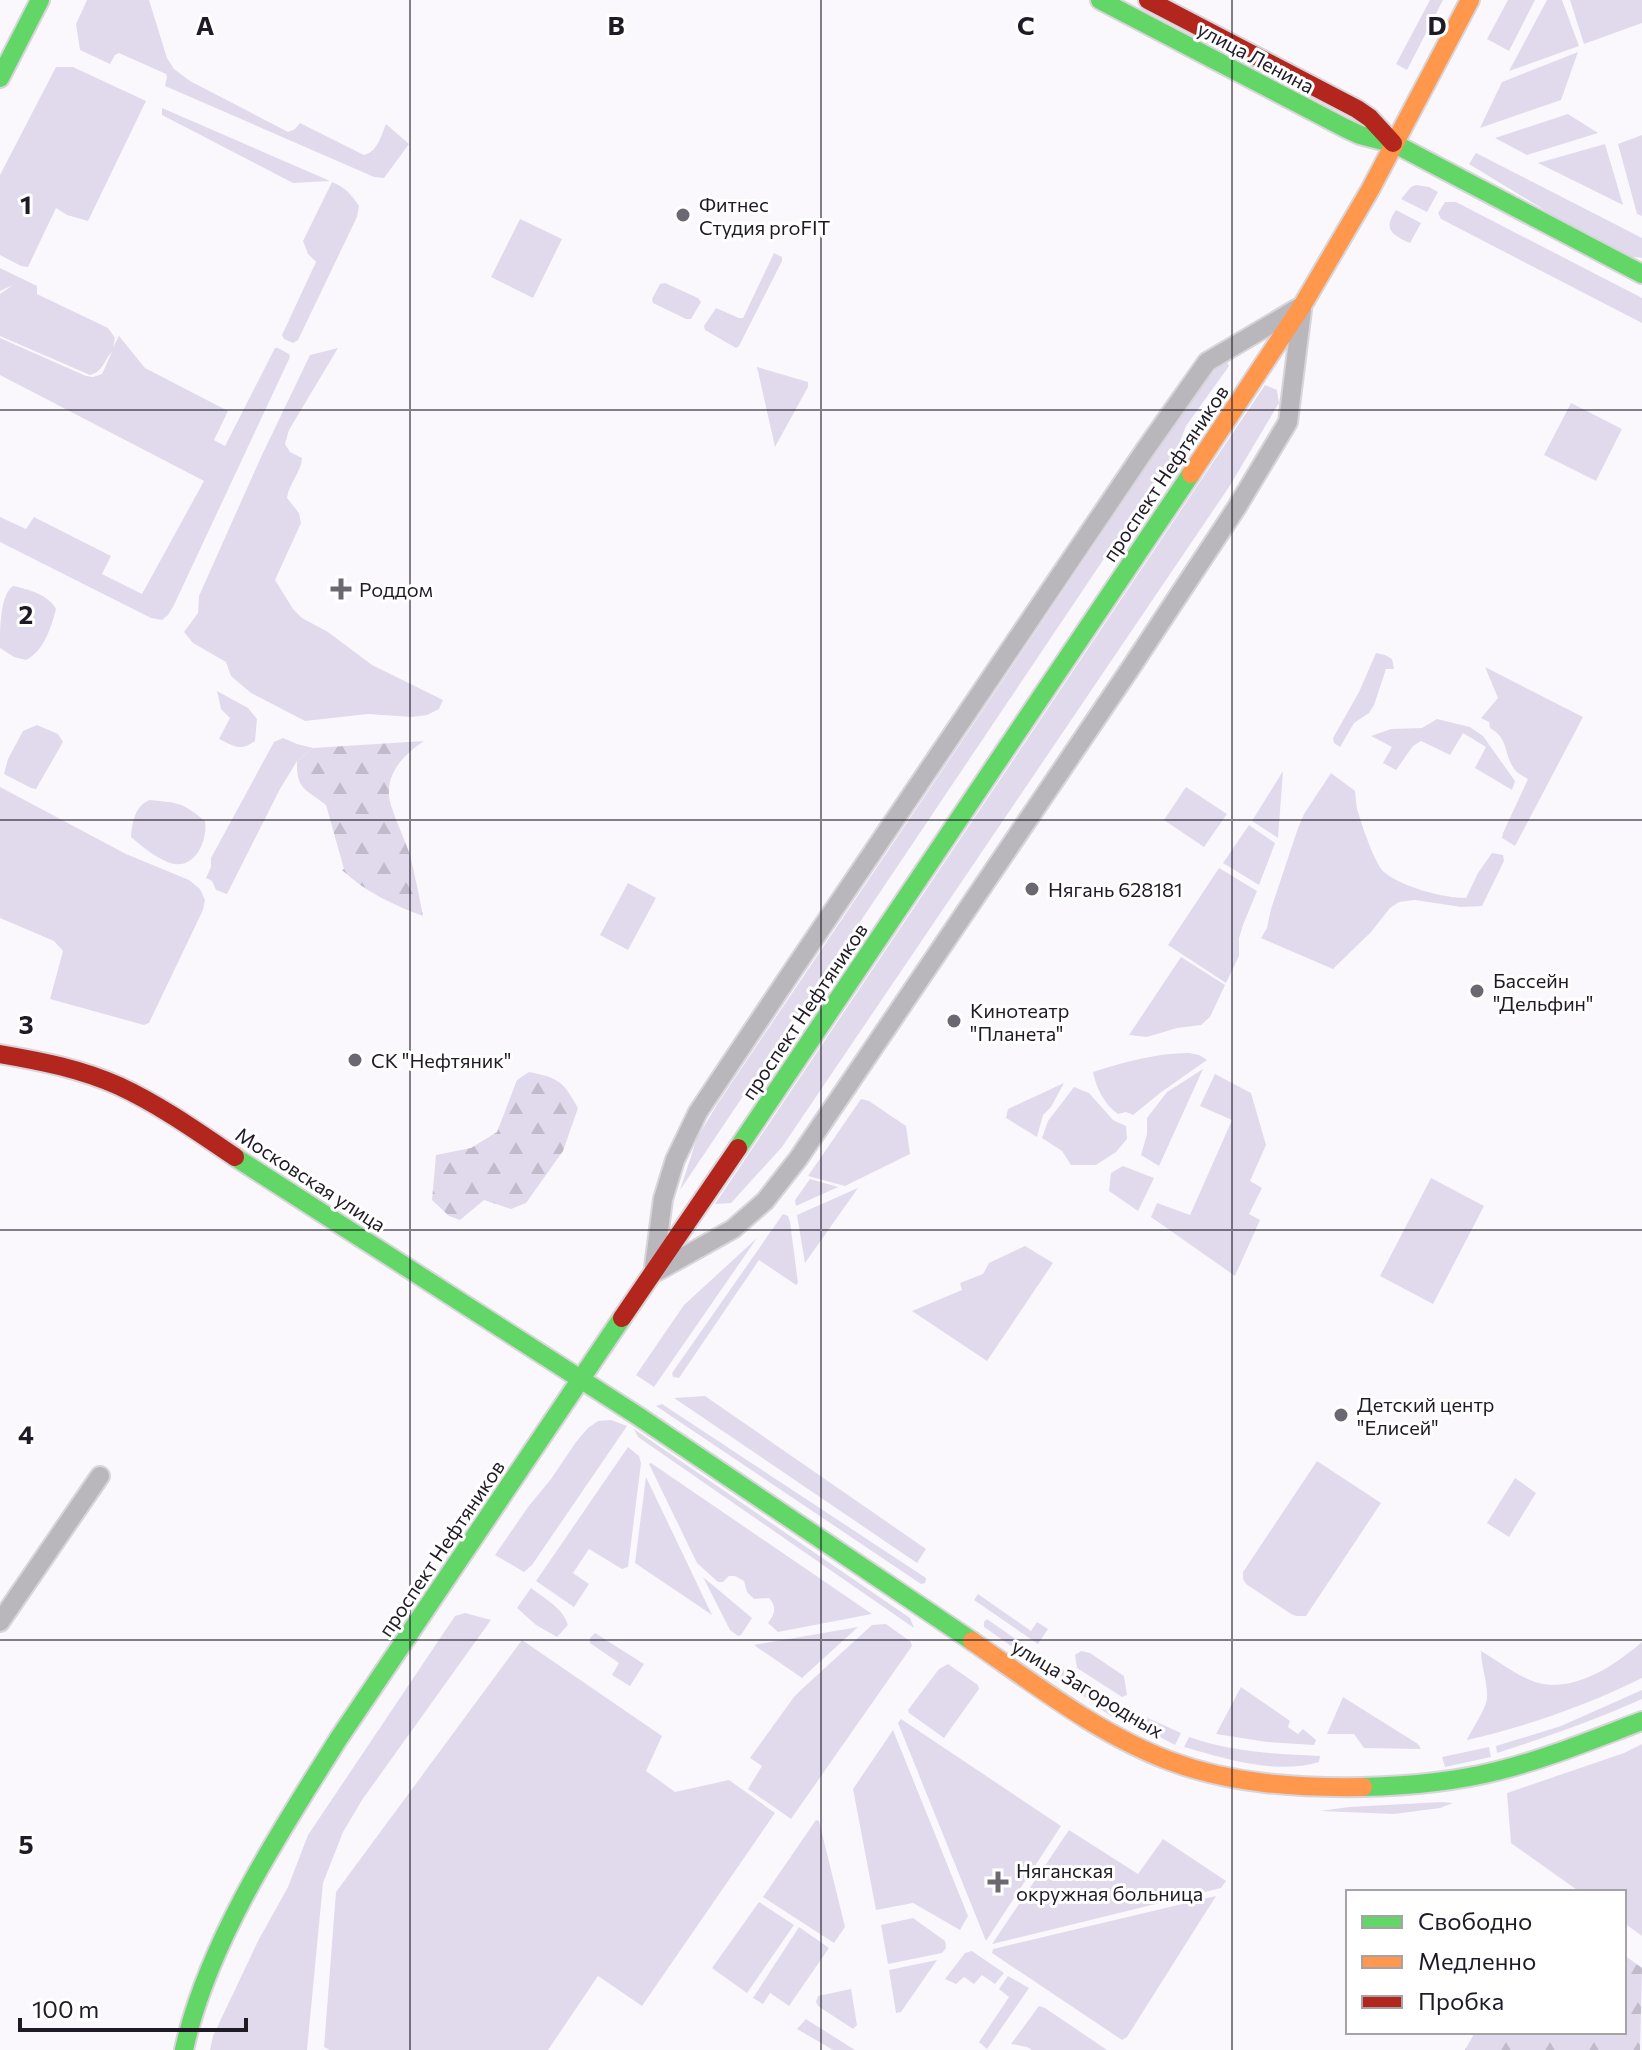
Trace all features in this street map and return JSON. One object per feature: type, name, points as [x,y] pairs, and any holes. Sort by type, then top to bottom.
[{"type":"main road","points":[[0,78],[40,0]]},
{"type":"main road","name":"улица Ленина","points":[[1100,0],[1345,128],[1395,144],[1642,274]]},
{"type":"main road","name":"улица Ленина","points":[[1148,0],[1357,109],[1395,144]]},
{"type":"main road","name":"проспект Нефтяников","points":[[184,2050],[206,1977],[249,1889],[292,1814],[383,1672],[654,1274],[1302,306],[1395,144],[1470,0]]},
{"type":"main road","name":"Московская улица","points":[[0,1054],[82,1072],[123,1088],[326,1214],[581,1380]]},
{"type":"main road","name":"улица Загородных","points":[[581,1380],[1086,1718],[1142,1749],[1185,1767],[1244,1781],[1310,1787],[1426,1784],[1506,1768],[1573,1748],[1642,1721]]},
{"type":"street","points":[[654,1274],[733,1229],[765,1201],[798,1159],[1139,656],[1237,507],[1288,422],[1302,306]]},
{"type":"street","points":[[654,1274],[663,1199],[675,1160],[698,1112],[791,973],[1207,362],[1302,306]]},
{"type":"street","points":[[0,1622],[100,1476]]},
{"type":"green space","points":[[87,0],[149,0],[167,58],[174,69],[190,81],[288,132],[300,123],[364,155],[376,147],[386,124],[409,144],[384,178],[374,177],[165,86],[166,74],[119,53],[110,64],[80,50],[76,24]]},
{"type":"green space","points":[[1430,0],[1443,0],[1407,70],[1396,64]]},
{"type":"green space","points":[[1508,0],[1535,0],[1509,51],[1487,39]]},
{"type":"green space","points":[[1547,0],[1562,0],[1579,46],[1509,71]]},
{"type":"green space","points":[[1570,0],[1642,0],[1642,23],[1584,44]]},
{"type":"green space","points":[[1578,52],[1561,100],[1480,128],[1502,82]]},
{"type":"green space","points":[[56,67],[73,67],[146,101],[88,221],[56,208],[28,267],[21,266],[0,255],[0,175]]},
{"type":"green space","points":[[162,108],[330,181],[293,183],[162,115]]},
{"type":"green space","points":[[1568,114],[1598,133],[1527,155],[1495,138]]},
{"type":"green space","points":[[1642,135],[1642,216],[1637,214],[1618,144]]},
{"type":"green space","points":[[1605,144],[1623,205],[1538,163]]},
{"type":"green space","points":[[1476,153],[1642,238],[1642,258],[1618,255],[1469,164]]},
{"type":"green space","points":[[332,182],[351,195],[359,206],[357,217],[298,340],[293,343],[282,335],[316,262],[308,254],[303,241]]},
{"type":"green space","points":[[1416,185],[1438,192],[1427,212],[1401,199]]},
{"type":"green space","points":[[1445,202],[1456,202],[1642,298],[1642,323],[1441,219],[1438,213]]},
{"type":"green space","points":[[1396,210],[1421,223],[1410,243],[1391,231],[1390,222]]},
{"type":"green space","points":[[520,219],[562,239],[533,298],[491,277]]},
{"type":"green space","points":[[774,253],[782,257],[782,261],[739,346],[736,348],[705,330],[704,326],[716,308],[743,318]]},
{"type":"green space","points":[[0,268],[37,286],[37,294],[108,328],[115,338],[113,347],[119,336],[145,368],[228,411],[214,440],[225,446],[275,348],[289,354],[174,605],[162,620],[151,618],[0,542],[0,517],[26,529],[34,517],[111,556],[102,574],[142,594],[204,481],[0,375],[0,338],[93,377],[102,374],[112,352],[101,369],[90,375],[0,336],[0,294],[13,285],[0,291]]},
{"type":"green space","points":[[665,283],[701,302],[691,319],[653,303],[660,284]]},
{"type":"green space","points":[[338,348],[289,430],[285,444],[290,452],[302,458],[287,498],[299,513],[301,523],[275,580],[302,618],[328,632],[372,665],[443,700],[439,709],[427,715],[368,714],[305,721],[251,693],[231,676],[226,662],[193,643],[184,632],[198,613],[199,596],[310,355]]},
{"type":"green space","points":[[1225,358],[1229,366],[1186,426],[1177,450],[680,1190],[697,1138],[718,1103],[1154,456]]},
{"type":"green space","points":[[757,367],[808,382],[775,447]]},
{"type":"green space","points":[[1265,385],[1277,390],[1279,403],[1229,487],[782,1147],[731,1203],[715,1204]]},
{"type":"green space","points":[[1571,403],[1622,429],[1596,481],[1544,455]]},
{"type":"green space","points":[[13,586],[43,596],[56,609],[42,645],[26,660],[0,648],[3,604]]},
{"type":"green space","points":[[1376,653],[1392,659],[1394,669],[1386,669],[1374,705],[1369,713],[1354,723],[1340,747],[1333,738],[1359,692]]},
{"type":"green space","points":[[1485,667],[1583,717],[1515,846],[1502,838],[1528,779],[1514,769],[1500,736],[1490,728],[1489,722],[1481,718],[1498,698]]},
{"type":"green space","points":[[217,691],[248,708],[257,719],[255,741],[241,747],[219,739],[230,718],[221,709]]},
{"type":"green space","points":[[1437,719],[1470,727],[1483,736],[1515,781],[1512,790],[1475,768],[1486,747],[1463,733],[1450,755],[1421,741],[1413,746],[1396,770],[1383,763],[1392,747],[1371,736],[1391,729],[1422,728]]},
{"type":"green space","points":[[37,725],[58,734],[63,742],[36,789],[4,774],[8,759],[23,731]]},
{"type":"green space","points":[[283,738],[313,748],[297,761],[280,789],[227,894],[216,890],[212,881],[206,878],[211,858],[274,742]]},
{"type":"green space","points":[[424,741],[399,764],[389,787],[392,809],[410,855],[423,916],[380,897],[342,870],[326,805],[300,783],[297,761],[313,748]]},
{"type":"green space","points":[[1283,771],[1278,838],[1252,821]]},
{"type":"green space","points":[[1331,773],[1355,791],[1358,812],[1377,862],[1384,872],[1401,882],[1435,894],[1466,898],[1492,853],[1503,855],[1504,861],[1482,906],[1461,907],[1415,900],[1399,902],[1333,969],[1261,938],[1267,928],[1298,828]]},
{"type":"green space","points":[[0,787],[126,854],[189,880],[200,889],[205,900],[203,910],[149,1023],[144,1025],[50,999],[63,951],[54,941],[0,918]]},
{"type":"green space","points":[[1186,787],[1227,814],[1204,847],[1164,820]]},
{"type":"green space","points":[[150,800],[180,804],[205,821],[202,845],[193,858],[179,864],[170,863],[131,837],[138,810]]},
{"type":"green space","points":[[1249,825],[1275,843],[1259,885],[1223,863]]},
{"type":"green space","points":[[1219,868],[1257,891],[1239,938],[1239,956],[1226,983],[1168,945]]},
{"type":"green space","points":[[628,883],[656,898],[628,950],[600,935]]},
{"type":"green space","points":[[1181,957],[1225,985],[1210,1017],[1201,1025],[1147,1037],[1129,1035]]},
{"type":"green space","points":[[1189,1053],[1207,1060],[1133,1115],[1126,1112],[1118,1114],[1109,1106],[1093,1072],[1153,1056]]},
{"type":"green space","points":[[1203,1069],[1159,1166],[1141,1155],[1147,1134],[1147,1118],[1167,1092]]},
{"type":"green space","points":[[529,1072],[559,1082],[578,1108],[563,1151],[526,1203],[511,1209],[484,1200],[460,1220],[449,1216],[432,1200],[436,1155],[471,1148],[497,1132],[517,1080]]},
{"type":"green space","points":[[1215,1074],[1251,1093],[1266,1145],[1250,1181],[1262,1188],[1249,1214],[1260,1220],[1235,1276],[1151,1217],[1157,1203],[1190,1215],[1232,1120],[1200,1106]]},
{"type":"green space","points":[[1064,1083],[1043,1115],[1037,1137],[1006,1118],[1008,1109]]},
{"type":"green space","points":[[1074,1087],[1089,1093],[1113,1120],[1126,1126],[1127,1139],[1116,1152],[1096,1165],[1071,1165],[1062,1151],[1042,1138],[1048,1121]]},
{"type":"green space","points":[[861,1099],[869,1101],[906,1126],[910,1154],[845,1186],[808,1176]]},
{"type":"green space","points":[[1123,1166],[1154,1178],[1138,1211],[1109,1191],[1111,1173]]},
{"type":"green space","points":[[1431,1178],[1484,1206],[1433,1304],[1380,1276]]},
{"type":"green space","points":[[810,1179],[838,1187],[796,1206],[795,1200]]},
{"type":"green space","points":[[858,1188],[805,1263],[797,1215]]},
{"type":"green space","points":[[783,1214],[788,1216],[790,1222],[798,1283],[796,1285],[759,1260],[679,1378],[673,1377],[672,1373]]},
{"type":"green space","points":[[757,1238],[654,1387],[636,1375],[684,1305]]},
{"type":"green space","points":[[1025,1246],[1053,1263],[987,1361],[912,1311],[962,1290],[960,1283],[983,1274],[989,1263]]},
{"type":"green space","points":[[705,1396],[926,1549],[917,1563],[674,1398]]},
{"type":"green space","points":[[662,1404],[926,1578],[925,1583],[921,1584],[656,1406]]},
{"type":"green space","points":[[611,1420],[627,1426],[532,1565],[524,1572],[495,1555],[588,1428],[598,1421]]},
{"type":"green space","points":[[634,1429],[910,1618],[914,1628],[638,1437]]},
{"type":"green space","points":[[628,1447],[639,1456],[641,1463],[628,1567],[622,1569],[589,1549],[573,1573],[589,1584],[574,1607],[536,1581]]},
{"type":"green space","points":[[1317,1461],[1381,1503],[1306,1616],[1296,1616],[1246,1584],[1243,1572]]},
{"type":"green space","points":[[651,1463],[872,1614],[778,1632],[768,1623],[774,1610],[769,1598],[754,1599],[747,1592],[744,1581],[735,1576],[718,1582],[697,1563]]},
{"type":"green space","points":[[646,1477],[712,1615],[635,1563]]},
{"type":"green space","points":[[1515,1478],[1536,1493],[1509,1537],[1487,1523]]},
{"type":"green space","points":[[703,1577],[752,1618],[741,1635],[730,1630]]},
{"type":"green space","points":[[531,1588],[553,1604],[566,1619],[568,1625],[557,1637],[536,1625],[517,1608]]},
{"type":"green space","points":[[978,1594],[1031,1631],[1037,1622],[1048,1629],[1038,1644],[974,1600]]},
{"type":"green space","points":[[465,1613],[491,1620],[362,1800],[343,1832],[323,1883],[307,2050],[210,2050],[213,2036],[258,1941],[288,1887],[308,1835],[455,1616]]},
{"type":"green space","points":[[987,1619],[1034,1652],[1027,1657],[984,1627]]},
{"type":"green space","points":[[886,1624],[911,1642],[912,1646],[791,1819],[748,1789],[762,1766],[750,1758],[803,1688],[872,1625]]},
{"type":"green space","points":[[858,1627],[802,1678],[754,1645]]},
{"type":"green space","points":[[595,1633],[644,1664],[630,1686],[612,1675],[619,1663],[590,1643]]},
{"type":"green space","points":[[522,1640],[662,1736],[646,1771],[675,1792],[729,1780],[775,1813],[642,2006],[598,1976],[548,2050],[330,2050],[324,2047],[336,1892]]},
{"type":"green space","points":[[1642,1642],[1642,1678],[1556,1714],[1467,1740],[1487,1698],[1481,1651],[1514,1672],[1550,1685],[1579,1681],[1593,1675]]},
{"type":"green space","points":[[1081,1651],[1090,1653],[1124,1676],[1127,1695],[1122,1697],[1077,1668],[1075,1655]]},
{"type":"green space","points":[[1047,1659],[1115,1704],[1117,1711],[1111,1716],[1102,1710],[1043,1665]]},
{"type":"green space","points":[[948,1664],[978,1685],[979,1689],[944,1738],[908,1710],[939,1669]]},
{"type":"green space","points":[[1241,1687],[1290,1721],[1288,1727],[1298,1734],[1303,1729],[1316,1740],[1314,1745],[1216,1734]]},
{"type":"green space","points":[[1642,1690],[1642,1699],[1624,1707],[1497,1753],[1496,1746],[1561,1726]]},
{"type":"green space","points":[[1343,1697],[1418,1744],[1421,1749],[1364,1748],[1354,1734],[1327,1734]]},
{"type":"green space","points":[[1141,1715],[1181,1733],[1175,1745],[1139,1726],[1136,1717]]},
{"type":"green space","points":[[901,1719],[1061,1826],[986,1941],[898,1723]]},
{"type":"green space","points":[[893,1730],[968,1916],[960,1930],[913,1903],[876,1910],[853,1789]]},
{"type":"green space","points":[[1189,1737],[1237,1749],[1320,1756],[1319,1762],[1286,1767],[1251,1764],[1184,1747]]},
{"type":"green space","points":[[1642,1744],[1642,1936],[1626,1924],[1626,1890],[1577,1890],[1511,1843],[1507,1793]]},
{"type":"green space","points":[[1489,1747],[1491,1757],[1445,1767],[1442,1757]]},
{"type":"green space","points":[[1453,1803],[1440,1808],[1394,1814],[1320,1811],[1349,1807]]},
{"type":"green space","points":[[816,1820],[819,1821],[845,1927],[834,1943],[763,1897]]},
{"type":"green space","points":[[1069,1830],[1138,1874],[1163,1839],[1226,1881],[1221,1888],[992,1944]]},
{"type":"green space","points":[[1216,1896],[1127,2037],[1122,2040],[992,1953],[993,1949]]},
{"type":"green space","points":[[759,1902],[794,1925],[747,1993],[712,1968]]},
{"type":"green space","points":[[913,1918],[945,1941],[946,1948],[942,1953],[888,1964],[881,1925]]},
{"type":"green space","points":[[799,1927],[829,1948],[789,2006],[770,1993],[763,2004],[753,1998]]},
{"type":"green space","points":[[972,1951],[1004,1973],[995,1984],[982,1975],[974,1984],[964,1977],[956,1984],[945,1979],[965,1953]]},
{"type":"green space","points":[[1626,1956],[1642,1968],[1640,2050],[1465,2050],[1474,2034],[1626,2034]]},
{"type":"green space","points":[[937,1960],[901,2012],[896,2013],[889,1970]]},
{"type":"green space","points":[[1008,1976],[1029,1988],[987,2049],[979,2042],[1009,1997],[999,1989]]},
{"type":"green space","points":[[851,1989],[857,2025],[853,2029],[816,2002],[818,1996]]},
{"type":"green space","points":[[1039,2006],[1107,2050],[1032,2050],[1011,2044]]},
{"type":"green space","points":[[806,2019],[855,2050],[833,2050],[797,2029]]},
{"type":"traffic: fast","points":[[0,78],[40,0]]},
{"type":"traffic: fast","points":[[1100,0],[1345,128],[1395,144],[1642,274]]},
{"type":"traffic: fast","points":[[738,1148],[1191,474]]},
{"type":"traffic: fast","points":[[235,1157],[638,1416],[972,1641]]},
{"type":"traffic: fast","points":[[184,2050],[210,1969],[248,1888],[271,1849],[339,1738],[622,1318]]},
{"type":"traffic: fast","points":[[1363,1787],[1430,1783],[1497,1771],[1552,1755],[1642,1721]]},
{"type":"traffic: slow","points":[[1191,474],[1302,306],[1370,190],[1470,0]]},
{"type":"traffic: slow","points":[[972,1641],[1092,1723],[1170,1761],[1241,1780],[1314,1787],[1363,1787]]},
{"type":"traffic: jam","points":[[1148,0],[1357,109],[1393,143]]},
{"type":"traffic: jam","points":[[0,1054],[61,1066],[119,1086],[164,1110],[235,1157]]},
{"type":"traffic: jam","points":[[622,1318],[738,1148]]},
{"type":"place","name":"Фитнес Студия proFIT","points":[[683,215]]},
{"type":"place","name":"Роддом","points":[[341,589]]},
{"type":"place","name":"Нягань 628181","points":[[1032,889]]},
{"type":"place","name":"Бассейн \"Дельфин\"","points":[[1477,991]]},
{"type":"place","name":"Кинотеатр \"Планета\"","points":[[954,1021]]},
{"type":"place","name":"СК \"Нефтяник\"","points":[[355,1060]]},
{"type":"place","name":"Детский центр \"Елисей\"","points":[[1341,1415]]},
{"type":"place","name":"Няганская окружная больница","points":[[998,1882]]}]
